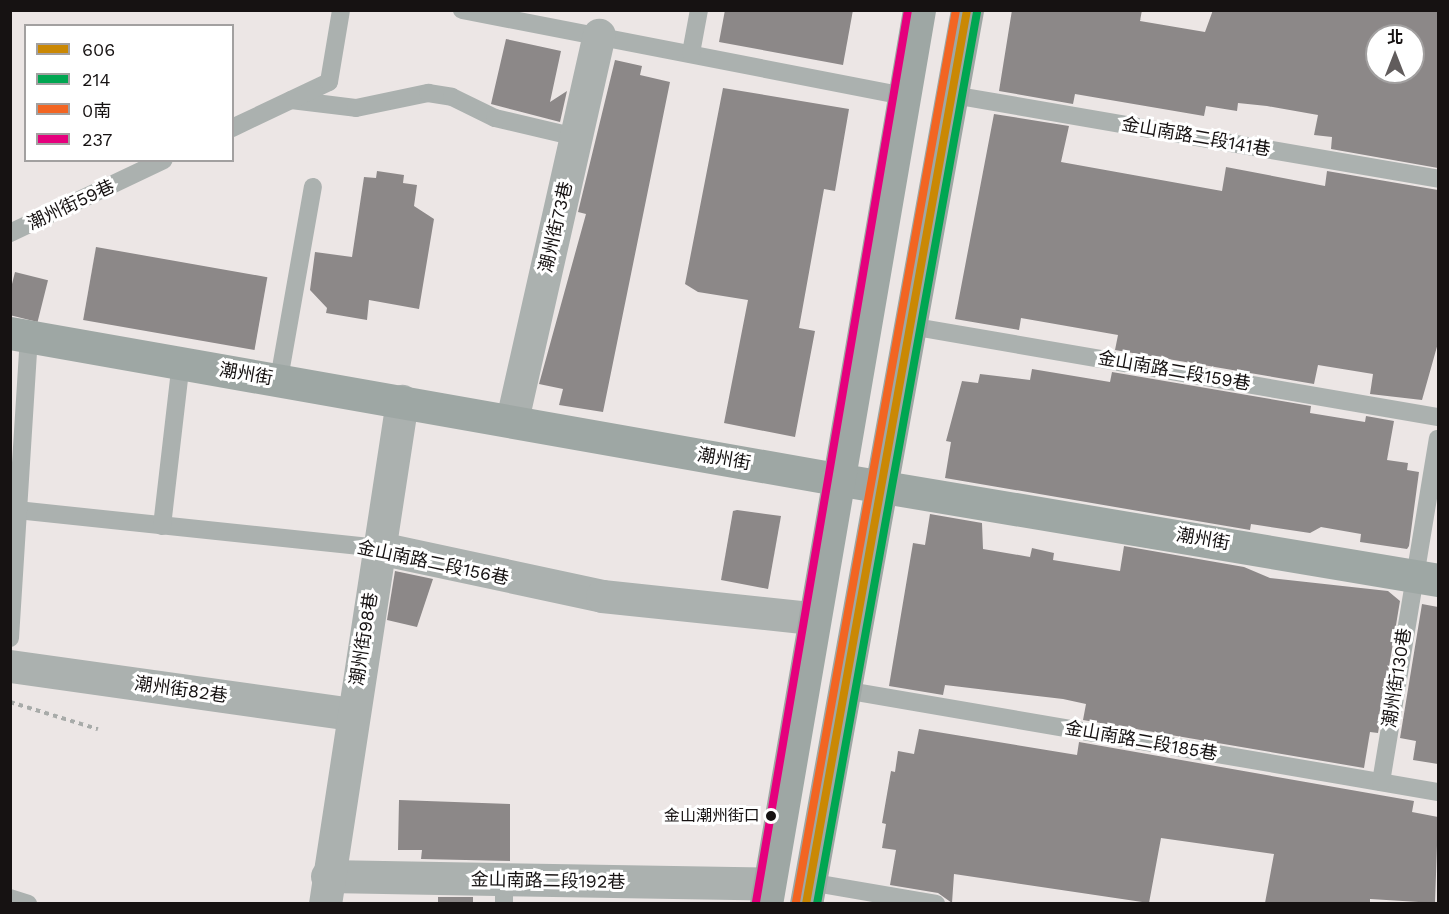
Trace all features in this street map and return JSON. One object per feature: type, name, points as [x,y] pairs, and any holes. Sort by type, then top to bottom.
[{"type":"main road","points":[[768,894],[812,618],[905,96],[918,10]]},
{"type":"main road","points":[[808,893],[879,486],[967,10]]},
{"type":"main road","name":"潮州街","points":[[20,335],[836,479],[1426,577]]},
{"type":"street","name":"潮州街73巷","points":[[512,420],[599,35]]},
{"type":"street","name":"潮州街98巷","points":[[326,890],[351,714],[402,401]]},
{"type":"street","name":"金山南路二段156巷","points":[[379,548],[602,596],[812,618]]},
{"type":"street","name":"潮州街82巷","points":[[10,666],[351,714]]},
{"type":"street","name":"金山南路二段192巷","points":[[326,890],[768,894]]},
{"type":"lane","points":[[234,127],[329,82],[341,10]]},
{"type":"lane","points":[[462,10],[538,17],[599,35],[905,96]]},
{"type":"lane","points":[[691,53],[699,10]]},
{"type":"lane","points":[[291,100],[356,108],[428,93],[452,97],[495,118],[576,137]]},
{"type":"lane","name":"金山南路二段141巷","points":[[953,95],[1438,179]]},
{"type":"lane","name":"潮州街59巷","points":[[10,233],[160,162]]},
{"type":"lane","points":[[279,379],[313,187]]},
{"type":"lane","name":"金山南路二段159巷","points":[[910,326],[1438,417]]},
{"type":"lane","points":[[10,638],[17,510],[20,335]]},
{"type":"lane","points":[[162,526],[181,363]]},
{"type":"lane","name":"潮州街130巷","points":[[1381,782],[1426,577],[1438,439]]},
{"type":"lane","name":"金山南路二段156巷","points":[[17,510],[379,548]]},
{"type":"lane","name":"金山南路二段185巷","points":[[844,690],[1438,792]]},
{"type":"lane","points":[[808,893],[936,903]]},
{"type":"lane","points":[[10,898],[28,903]]},
{"type":"path","points":[[10,702],[99,729]]},
{"type":"building","points":[[725,10],[853,10],[843,65],[719,42]]},
{"type":"building","points":[[1012,10],[1142,10],[1140,21],[1205,32],[1213,10],[1438,10],[1438,168],[1331,149],[1332,137],[1314,135],[1318,115],[1267,106],[1238,103],[1237,111],[1206,106],[1204,116],[1075,94],[1073,104],[999,91]]},
{"type":"building","points":[[506,39],[561,51],[550,102],[567,91],[560,122],[491,104]]},
{"type":"building","points":[[615,60],[642,66],[640,75],[670,82],[603,412],[559,405],[563,389],[539,384],[586,214],[578,212]]},
{"type":"building","points":[[723,88],[849,109],[835,191],[824,189],[799,328],[815,331],[795,437],[724,423],[748,300],[698,292],[685,284]]},
{"type":"building","points":[[994,114],[1069,126],[1061,162],[1222,191],[1226,167],[1325,186],[1327,171],[1438,190],[1438,343],[1422,400],[1370,394],[1373,374],[1318,365],[1314,384],[1115,350],[1118,335],[1021,318],[1019,330],[955,319]]},
{"type":"building","points":[[377,171],[404,175],[403,183],[417,185],[414,206],[434,219],[419,309],[369,300],[367,320],[326,313],[327,308],[310,290],[315,252],[352,257],[364,177],[376,178]]},
{"type":"building","points":[[96,247],[267,277],[255,350],[83,320]]},
{"type":"building","points":[[15,272],[48,280],[38,322],[10,315],[10,292]]},
{"type":"building","points":[[1032,369],[1110,382],[1112,372],[1311,406],[1310,413],[1365,422],[1366,416],[1394,421],[1387,460],[1408,463],[1407,470],[1419,472],[1409,546],[1407,549],[1360,542],[1361,534],[1321,527],[1310,533],[1251,524],[1250,530],[945,478],[951,442],[946,441],[962,381],[978,383],[980,374],[1030,380]]},
{"type":"building","points":[[733,511],[781,516],[768,589],[721,580]]},
{"type":"building","points":[[930,514],[982,523],[983,549],[1030,557],[1032,548],[1054,553],[1053,560],[1120,571],[1124,546],[1244,567],[1270,578],[1388,591],[1400,601],[1378,733],[1370,732],[1364,768],[1083,720],[1086,704],[1063,699],[945,685],[943,695],[889,686],[913,543],[925,545]]},
{"type":"building","points":[[395,571],[433,579],[417,627],[387,620]]},
{"type":"building","points":[[1422,604],[1438,607],[1438,764],[1413,760],[1416,741],[1400,738]]},
{"type":"building","points":[[919,729],[1077,755],[1079,742],[1414,801],[1412,812],[1438,817],[1435,903],[1370,899],[1370,903],[1265,903],[1274,854],[1161,838],[1149,903],[954,874],[952,903],[938,893],[890,885],[896,850],[882,848],[886,824],[882,823],[891,771],[895,772],[898,751],[914,754]]},
{"type":"building","points":[[399,800],[510,804],[510,861],[421,859],[422,850],[398,850]]},
{"type":"building","points":[[438,897],[473,897],[473,903],[438,903]]},
{"type":"transit line","name":"237","points":[[756,902],[908,10]]},
{"type":"transit line","name":"0南","points":[[796,902],[956,10]]},
{"type":"transit line","name":"606","points":[[806,904],[967,10]]},
{"type":"transit line","name":"214","points":[[817,904],[977,12]]},
{"type":"place","name":"金山潮州街口","points":[[771,816]]}]
